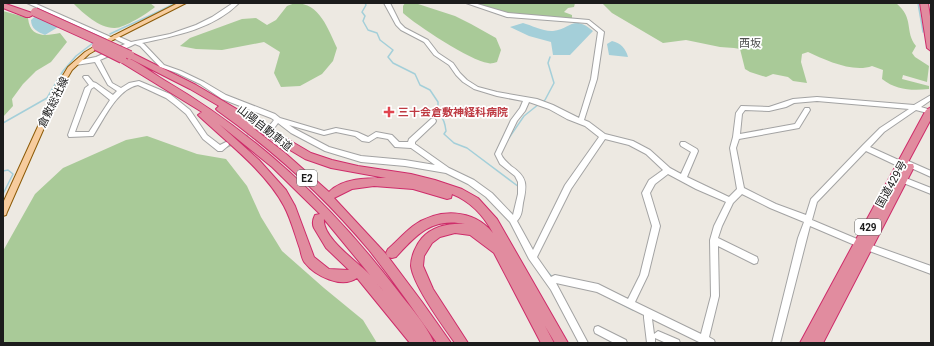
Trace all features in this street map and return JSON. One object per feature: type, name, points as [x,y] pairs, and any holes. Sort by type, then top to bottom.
[{"type":"highway","name":"山陽自動車道","points":[[14,3],[126,57],[223,110],[279,153],[304,175],[351,222],[372,246],[445,343]]},
{"type":"highway","points":[[924,3],[930,16]]},
{"type":"highway","points":[[929,3],[931,43]]},
{"type":"highway","name":"山陽自動車道","points":[[3,5],[32,13]]},
{"type":"highway","name":"山陽自動車道","points":[[148,69],[241,135],[295,181],[341,228],[362,253],[428,343]]},
{"type":"highway","points":[[148,69],[193,87],[308,156],[338,166],[411,178],[435,184],[458,192],[474,202],[481,211],[494,222],[562,343]]},
{"type":"highway","points":[[148,69],[208,119],[276,184],[290,206],[309,260],[326,274],[337,276],[352,275]]},
{"type":"highway","name":"国道429号","points":[[816,343],[863,246],[898,179],[929,125],[931,111]]},
{"type":"highway","points":[[333,194],[344,187],[363,183],[380,182],[405,185],[444,193],[481,211]]},
{"type":"highway","points":[[392,253],[418,228],[431,222],[450,217],[468,219],[480,225],[496,242],[500,254],[548,343]]},
{"type":"highway","points":[[319,218],[318,225],[330,245],[366,279],[418,343]]},
{"type":"highway","points":[[462,343],[423,282],[417,266],[422,246],[432,235],[446,229],[464,228],[474,232],[500,254]]},
{"type":"highway","name":"国道429号","points":[[806,343],[863,246]]},
{"type":"main road","name":"倉敷総社線","points":[[3,212],[59,88],[70,69],[88,53],[113,38],[183,3]]},
{"type":"street","points":[[30,3],[113,38],[142,45],[162,66],[185,74],[224,97],[273,116],[276,123],[327,149],[361,160],[405,163],[447,170],[471,182],[489,195],[514,219],[533,256],[553,280],[584,343]]},
{"type":"street","points":[[76,63],[97,60],[144,40],[171,36],[201,26],[236,3]]},
{"type":"street","points":[[387,3],[398,24],[403,29],[426,41],[436,54],[451,64],[465,81],[481,90],[541,103],[569,117],[581,121],[603,136],[631,143],[648,152],[668,170],[699,187],[730,201]]},
{"type":"street","points":[[469,3],[507,16],[551,18],[588,22],[601,32],[594,78],[581,121]]},
{"type":"street","points":[[97,60],[110,84],[121,90]]},
{"type":"street","points":[[86,77],[92,85],[94,84],[113,99]]},
{"type":"street","points":[[92,85],[88,88],[71,135],[91,134],[113,99],[121,90],[134,83],[139,83],[168,96],[188,112],[205,137],[220,149],[226,145]]},
{"type":"street","points":[[776,343],[807,220],[814,201],[882,130],[914,107],[931,97]]},
{"type":"street","points":[[741,190],[732,148],[736,137],[739,113],[742,108],[769,109],[793,101],[817,99],[914,107],[931,111]]},
{"type":"street","points":[[514,219],[522,186],[520,178],[501,162],[498,154],[514,120],[522,111],[527,100]]},
{"type":"street","points":[[736,137],[797,126],[807,110]]},
{"type":"street","points":[[276,123],[285,121],[324,134],[336,130],[357,134],[364,139],[369,140],[376,134],[390,137],[397,145],[412,145],[447,170]]},
{"type":"street","points":[[412,145],[411,141],[433,122]]},
{"type":"street","points":[[533,256],[568,187],[603,136]]},
{"type":"street","points":[[683,144],[695,151],[683,178]]},
{"type":"street","points":[[865,147],[931,174]]},
{"type":"street","points":[[630,304],[644,275],[656,226],[656,220],[646,193],[652,182],[668,170]]},
{"type":"street","points":[[898,179],[931,192]]},
{"type":"street","points":[[553,280],[598,288],[630,304],[648,316],[706,342],[716,296],[714,240],[718,226],[730,201],[741,190]]},
{"type":"street","points":[[741,190],[863,246],[931,270]]},
{"type":"street","points":[[714,240],[754,260]]},
{"type":"street","points":[[648,316],[651,343]]},
{"type":"street","points":[[598,330],[623,343]]},
{"type":"street","points":[[658,335],[676,343]]},
{"type":"green space","points":[[73,3],[150,3],[155,7],[141,17],[123,26],[114,28],[97,23]]},
{"type":"green space","points":[[295,3],[304,4],[317,12],[326,25],[337,48],[333,61],[322,74],[300,86],[281,87],[274,73],[280,52],[264,42],[222,50],[196,49],[180,46],[190,38],[242,19],[256,18],[267,25],[276,20],[287,6]]},
{"type":"green space","points":[[405,3],[415,3],[455,16],[496,38],[501,50],[497,62],[490,63],[480,61],[431,34],[403,13],[403,6]]},
{"type":"green space","points":[[475,3],[575,3],[574,7],[568,8],[564,12],[572,15],[572,19],[500,13]]},
{"type":"green space","points":[[602,3],[896,3],[902,9],[908,20],[910,35],[916,46],[912,53],[915,57],[929,66],[927,82],[903,75],[902,79],[929,86],[929,89],[910,90],[899,88],[882,79],[883,70],[872,66],[856,68],[839,65],[808,52],[802,54],[801,62],[807,83],[793,81],[788,77],[773,74],[766,77],[745,69],[740,49],[720,47],[686,40],[663,43],[612,13]]},
{"type":"green space","points":[[3,11],[28,18],[29,25],[39,34],[49,35],[60,33],[67,42],[51,62],[36,71],[23,84],[12,99],[13,106],[3,117]]},
{"type":"green space","points":[[147,136],[197,154],[226,159],[247,186],[261,217],[282,251],[363,320],[377,343],[3,343],[3,251],[35,194],[63,168],[126,140]]},
{"type":"water","points":[[42,10],[68,21],[45,35],[40,33],[32,26],[31,20]]},
{"type":"water","points":[[523,23],[553,31],[576,23],[586,26],[593,31],[570,55],[553,55],[551,42],[529,36],[510,27]]},
{"type":"water","points":[[612,41],[623,47],[628,57],[609,55],[607,44]]},
{"type":"waterway","points":[[110,34],[175,3]]},
{"type":"waterway","points":[[365,3],[366,5],[362,12],[365,16],[363,21],[368,30],[377,33],[380,40],[393,50],[388,57],[393,63],[415,74],[420,85],[430,90],[438,102],[438,114],[443,119],[446,131],[444,134],[454,143],[467,148],[519,187]]},
{"type":"waterway","points":[[918,3],[923,32]]},
{"type":"waterway","points":[[3,123],[47,98],[63,71],[76,56],[93,43]]},
{"type":"waterway","points":[[542,102],[545,100],[554,83],[548,63],[550,57]]},
{"type":"waterway","points":[[507,141],[524,116],[539,104]]},
{"type":"waterway","points":[[3,171],[8,170],[13,174],[3,194]]},
{"type":"waterway","points":[[514,216],[518,197]]},
{"type":"waterway","points":[[545,269],[553,278]]},
{"type":"waterway","points":[[610,298],[633,310]]},
{"type":"tunnel","points":[[226,145],[260,133],[273,125]]},
{"type":"place","name":"三十会倉敷神経科病院","points":[[389,112]]},
{"type":"district","name":"西坂","points":[[750,43]]}]
